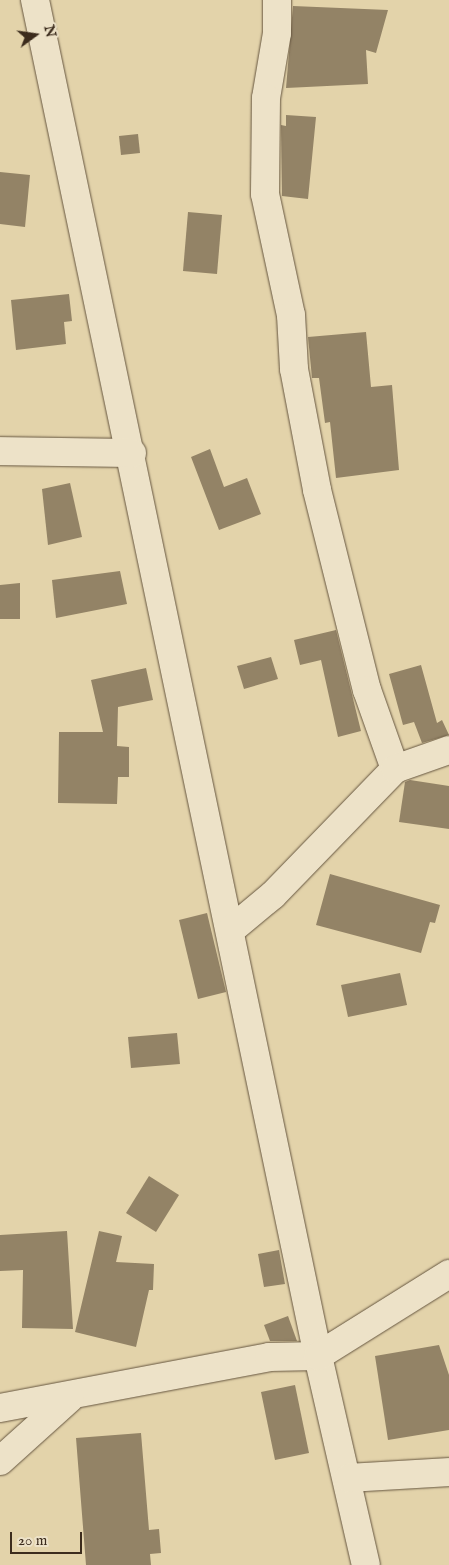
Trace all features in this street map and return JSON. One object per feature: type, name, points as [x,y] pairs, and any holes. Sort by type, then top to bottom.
[{"type":"street","points":[[35,0],[232,929],[318,1356],[349,1478],[366,1565]]},
{"type":"street","points":[[277,0],[277,33],[266,98],[266,194],[291,315],[294,369],[317,490],[367,690],[395,769]]},
{"type":"street","points":[[0,450],[132,453]]},
{"type":"street","points":[[232,929],[273,895],[395,769],[449,750]]},
{"type":"street","points":[[0,1408],[70,1398],[269,1357],[318,1356],[449,1274]]},
{"type":"street","points":[[0,1461],[70,1398]]},
{"type":"street","points":[[349,1478],[449,1472]]},
{"type":"building","points":[[293,6],[388,10],[376,53],[366,50],[368,84],[286,88]]},
{"type":"building","points":[[286,115],[316,117],[308,199],[282,196],[281,125],[286,126]]},
{"type":"building","points":[[138,134],[140,153],[121,155],[119,136]]},
{"type":"building","points":[[0,172],[30,175],[25,227],[0,224]]},
{"type":"building","points":[[188,212],[222,215],[217,274],[183,271]]},
{"type":"building","points":[[69,294],[72,321],[64,322],[66,344],[16,350],[11,300]]},
{"type":"building","points":[[366,332],[371,387],[392,385],[399,470],[336,478],[330,422],[325,423],[319,378],[312,378],[308,337]]},
{"type":"building","points":[[210,449],[224,487],[247,478],[261,514],[219,530],[191,457]]},
{"type":"building","points":[[70,483],[82,537],[48,545],[42,489]]},
{"type":"building","points":[[120,571],[127,604],[56,618],[52,580]]},
{"type":"building","points":[[20,583],[20,619],[0,619],[0,585]]},
{"type":"building","points":[[336,630],[361,731],[338,737],[321,660],[300,665],[294,640]]},
{"type":"building","points":[[271,657],[278,679],[244,689],[237,666]]},
{"type":"building","points":[[421,665],[437,723],[442,720],[449,735],[422,743],[414,722],[403,725],[389,674]]},
{"type":"building","points":[[146,668],[153,700],[118,707],[117,746],[129,747],[129,777],[118,777],[117,804],[58,803],[59,732],[103,732],[91,680]]},
{"type":"building","points":[[410,780],[449,786],[449,829],[399,822],[405,782]]},
{"type":"building","points":[[330,874],[440,905],[435,923],[430,922],[421,953],[316,925]]},
{"type":"building","points":[[207,913],[226,992],[198,999],[179,920]]},
{"type":"building","points":[[400,973],[407,1005],[348,1017],[341,985]]},
{"type":"building","points":[[177,1033],[180,1064],[131,1068],[128,1037]]},
{"type":"building","points":[[149,1176],[179,1195],[156,1232],[126,1213]]},
{"type":"building","points":[[67,1231],[73,1329],[22,1328],[23,1270],[0,1271],[0,1235]]},
{"type":"building","points":[[99,1231],[122,1236],[116,1262],[154,1264],[153,1290],[149,1290],[136,1347],[75,1332]]},
{"type":"building","points":[[279,1250],[285,1284],[264,1287],[258,1254]]},
{"type":"building","points":[[288,1316],[297,1341],[270,1341],[264,1325]]},
{"type":"building","points":[[439,1345],[449,1375],[449,1430],[388,1440],[375,1356]]},
{"type":"building","points":[[295,1385],[309,1453],[275,1460],[261,1392]]},
{"type":"building","points":[[141,1433],[149,1530],[159,1529],[161,1553],[150,1554],[151,1565],[86,1565],[76,1438]]}]
